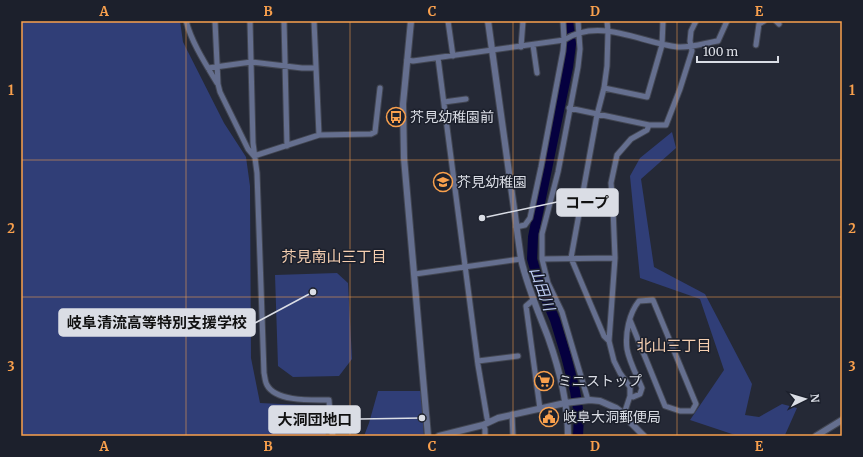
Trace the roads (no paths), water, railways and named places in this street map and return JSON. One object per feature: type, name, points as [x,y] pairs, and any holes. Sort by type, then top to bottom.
[{"type":"street","points":[[186,21],[189,31],[218,84]]},
{"type":"street","points":[[215,21],[218,84],[220,92],[248,149],[254,156]]},
{"type":"street","points":[[250,21],[254,156],[257,173],[264,373],[267,385],[277,394],[287,398],[328,400],[333,436]]},
{"type":"street","points":[[284,21],[287,146]]},
{"type":"street","points":[[314,21],[319,135]]},
{"type":"street","points":[[411,21],[403,104],[404,158],[428,436]]},
{"type":"street","points":[[448,21],[453,56]]},
{"type":"street","points":[[488,21],[521,259],[525,279],[548,338],[568,402],[568,436]]},
{"type":"street","points":[[521,47],[523,21]]},
{"type":"street","points":[[516,227],[525,225],[530,218],[566,39],[562,21]]},
{"type":"street","points":[[578,21],[578,67],[558,172],[542,234],[542,259],[548,283],[562,312],[585,400]]},
{"type":"street","points":[[606,21],[608,31],[607,66],[604,88],[597,115],[570,258],[604,336],[609,341]]},
{"type":"street","points":[[604,88],[648,97],[662,45],[663,21]]},
{"type":"street","points":[[569,108],[649,125],[666,125],[680,89],[692,51],[690,41],[691,31],[696,21]]},
{"type":"street","points":[[407,60],[413,61],[521,47],[566,39],[578,34],[608,31],[624,33],[662,45],[691,47],[697,44],[718,41],[727,21]]},
{"type":"street","points":[[756,45],[759,24],[764,21]]},
{"type":"street","points":[[533,45],[537,73]]},
{"type":"street","points":[[438,58],[478,361],[488,421]]},
{"type":"street","points":[[208,68],[251,62],[302,68],[316,68]]},
{"type":"street","points":[[254,156],[319,135],[371,134],[375,132],[380,88]]},
{"type":"street","points":[[444,102],[466,99]]},
{"type":"street","points":[[624,414],[630,396],[630,388],[614,361],[609,341],[615,258],[611,183],[616,155],[631,139],[647,130],[649,125]]},
{"type":"street","points":[[580,203],[613,208]]},
{"type":"street","points":[[542,259],[615,258]]},
{"type":"street","points":[[415,274],[521,259]]},
{"type":"street","points":[[533,300],[526,306],[540,409]]},
{"type":"street","points":[[630,320],[665,406],[680,411],[692,411],[696,404],[653,300],[639,301],[634,307],[630,320],[627,350],[642,388],[640,394],[633,397],[630,396]]},
{"type":"street","points":[[478,361],[518,356]]},
{"type":"street","points":[[439,436],[457,434],[483,425],[488,421],[512,414],[568,402],[585,400],[600,401],[616,408],[624,414],[644,436]]},
{"type":"street","points":[[512,414],[513,436]]},
{"type":"street","points":[[816,436],[842,420]]},
{"type":"street","points":[[483,425],[486,436]]},
{"type":"waterway","name":"山田川","points":[[568,21],[571,44],[568,67],[533,237],[532,259],[538,280],[555,320],[566,356],[575,391],[579,415],[578,436]]},
{"type":"place","name":"芥見幼稚園前","points":[[396,117]]},
{"type":"place","name":"芥見幼稚園","points":[[443,182]]},
{"type":"place","name":"コープ","points":[[482,218]]},
{"type":"place","name":"岐阜清流高等特別支援学校","points":[[313,292]]},
{"type":"place","name":"ミニストップ","points":[[544,381]]},
{"type":"place","name":"岐阜大洞郵便局","points":[[549,417]]},
{"type":"place","name":"大洞団地口","points":[[422,418]]},
{"type":"district","name":"芥見南山三丁目","points":[[334,257]]},
{"type":"district","name":"北山三丁目","points":[[674,346]]}]
